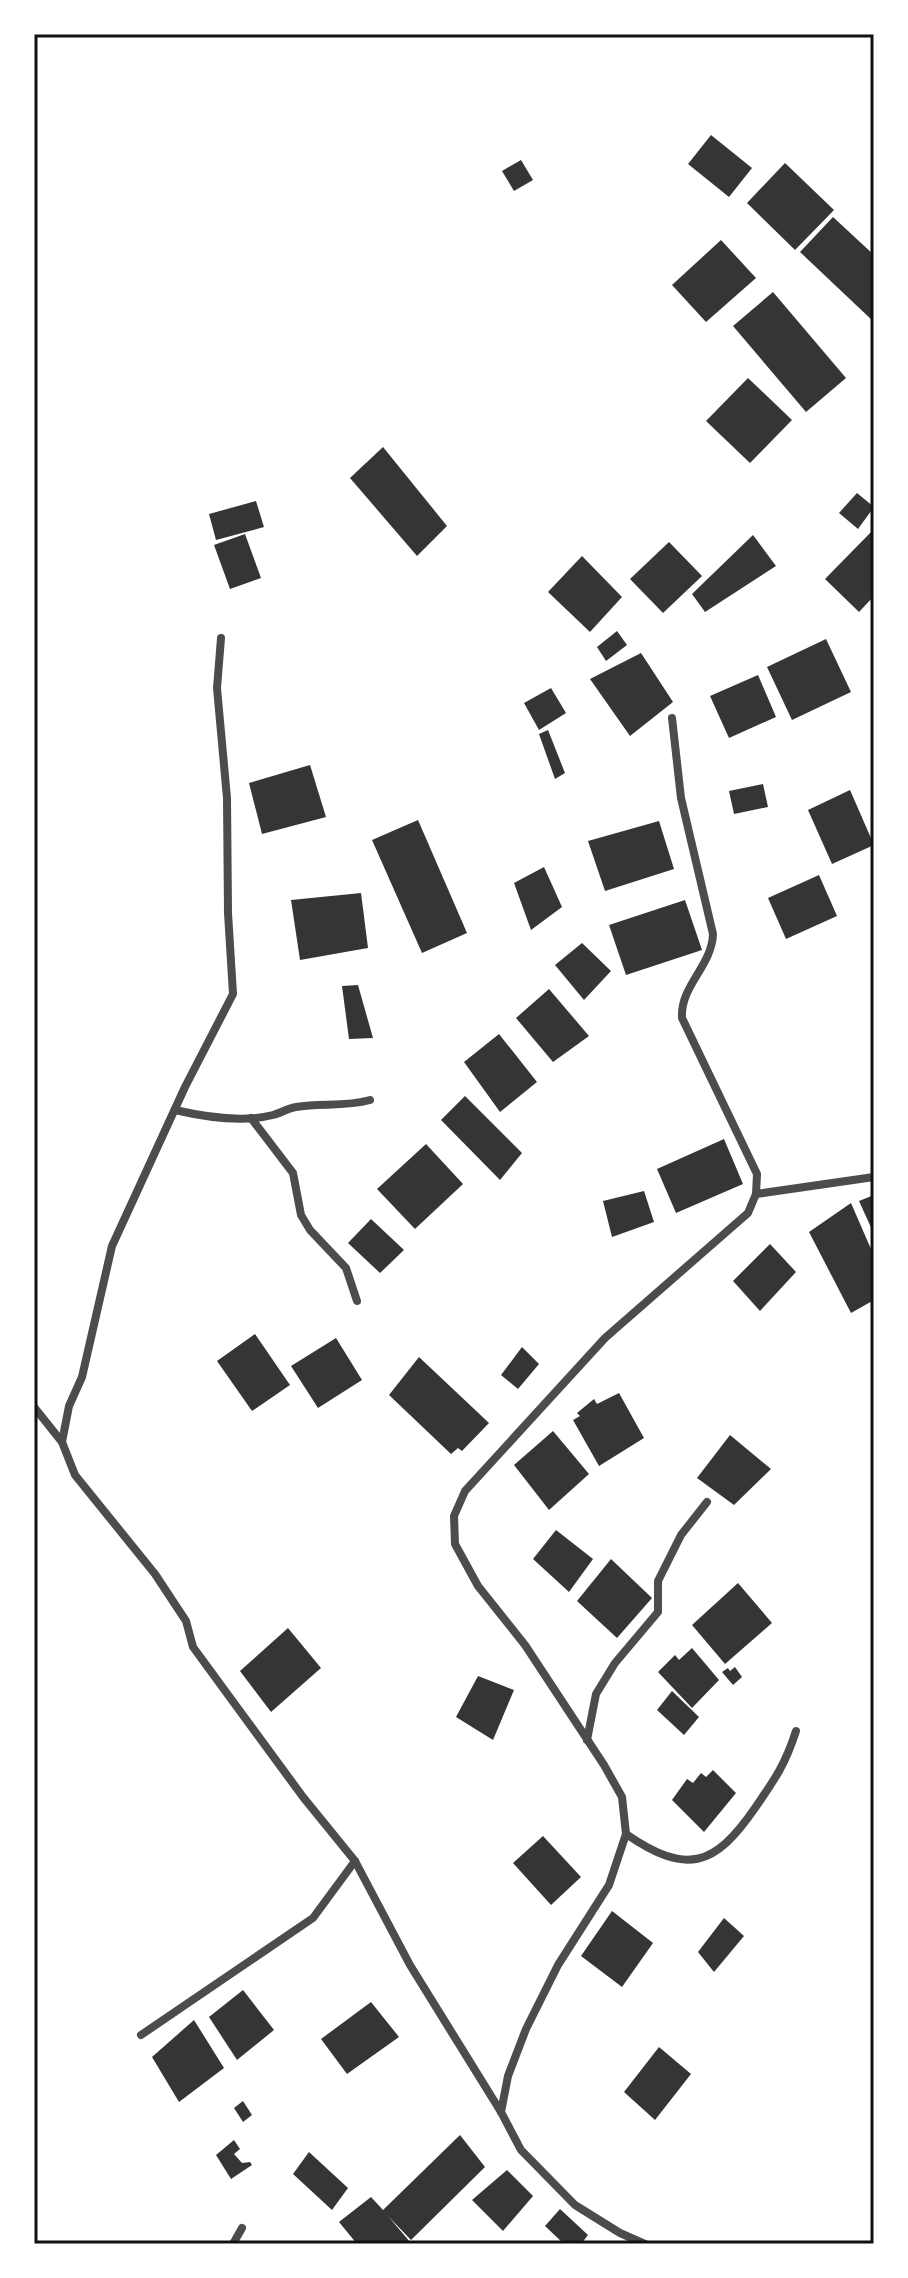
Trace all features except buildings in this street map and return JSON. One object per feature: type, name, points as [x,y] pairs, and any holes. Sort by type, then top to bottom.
[{"type":"street","points":[[62,1442],[69,1406],[82,1377],[112,1246],[233,994],[228,913],[227,798],[217,688],[221,638]]},
{"type":"street","points":[[501,2112],[508,2076],[526,2029],[558,1965],[609,1885],[626,1834],[622,1797],[525,1645],[478,1586],[455,1544],[454,1516],[465,1491],[605,1338],[748,1213],[756,1194],[757,1174],[682,1018],[685,995],[712,948],[713,934],[681,798],[672,718]]},
{"type":"street","points":[[175,1110],[203,1116],[251,1118],[274,1115],[293,1107],[348,1106],[370,1100]]},
{"type":"street","points":[[251,1118],[293,1173],[301,1215],[310,1230],[346,1268],[357,1301]]},
{"type":"street","points":[[756,1194],[874,1177]]},
{"type":"street","points":[[34,1407],[62,1442],[75,1475],[155,1574],[186,1621],[193,1647],[303,1797],[355,1861],[410,1965],[501,2112],[521,2150],[575,2205],[620,2233],[645,2244]]},
{"type":"street","points":[[587,1740],[596,1694],[615,1663],[658,1612],[658,1581],[681,1535],[707,1502]]},
{"type":"street","points":[[626,1834],[652,1852],[682,1860],[716,1854],[737,1834],[776,1780],[786,1762],[796,1731]]},
{"type":"street","points":[[141,2035],[313,1918],[355,1861]]},
{"type":"street","points":[[233,2244],[242,2228]]}]
